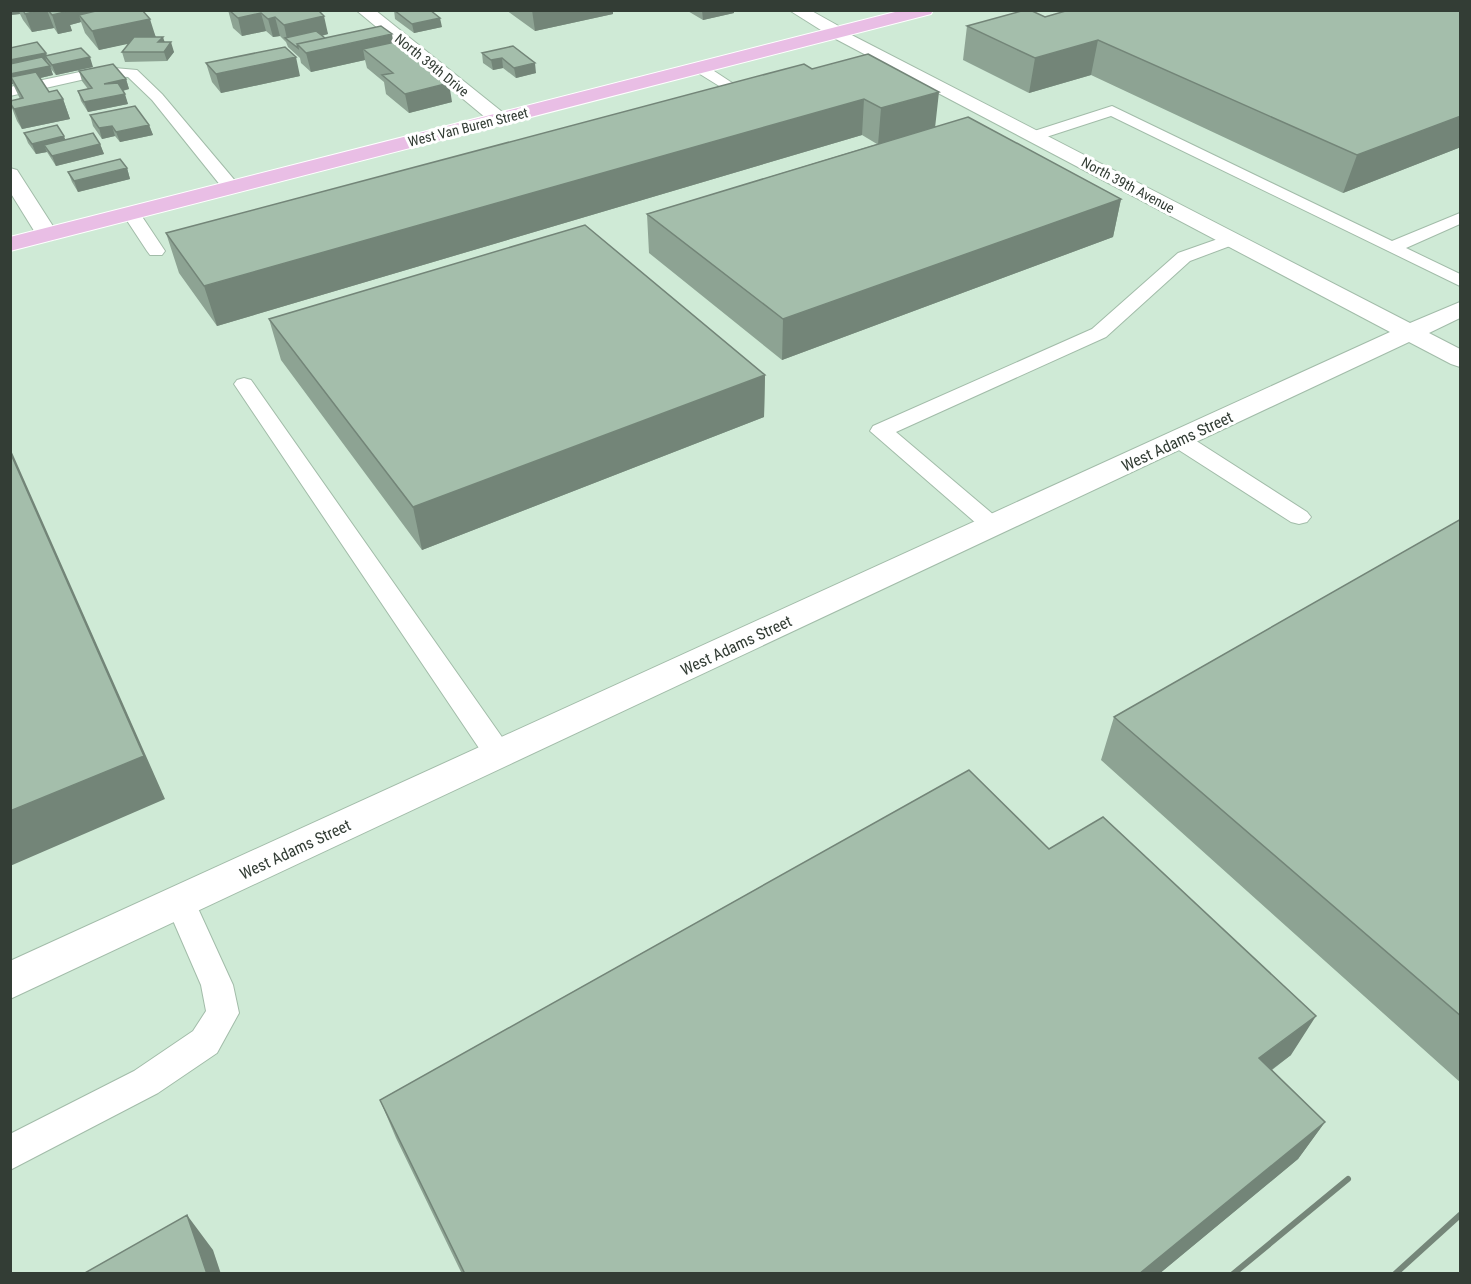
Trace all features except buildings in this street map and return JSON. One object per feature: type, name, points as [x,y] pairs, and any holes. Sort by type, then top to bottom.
[{"type":"main road","name":"West Van Buren Street","points":[[10,244],[925,10]]},
{"type":"street","name":"North 39th Drive","points":[[364,10],[499,119]]},
{"type":"street","name":"North 39th Avenue","points":[[797,10],[1461,359]]},
{"type":"street","points":[[10,174],[47,234]]},
{"type":"street","name":"West Adams Street","points":[[10,981],[1461,309]]},
{"type":"lane","points":[[700,68],[742,94]]},
{"type":"lane","points":[[10,92],[103,71],[132,73],[157,97],[231,187]]},
{"type":"lane","points":[[1034,136],[1112,111],[1461,281]]},
{"type":"lane","points":[[131,213],[156,251]]},
{"type":"lane","points":[[1392,248],[1461,218]]},
{"type":"lane","points":[[993,526],[881,430],[1099,333],[1184,258],[1232,239]]},
{"type":"lane","points":[[243,384],[499,755]]},
{"type":"lane","points":[[1179,440],[1299,517]]},
{"type":"lane","points":[[10,1154],[146,1082],[205,1042],[223,1013],[217,985],[180,902]]},
{"type":"railway","points":[[1233,1274],[1348,1179]]},
{"type":"railway","points":[[1395,1274],[1460,1215]]}]
